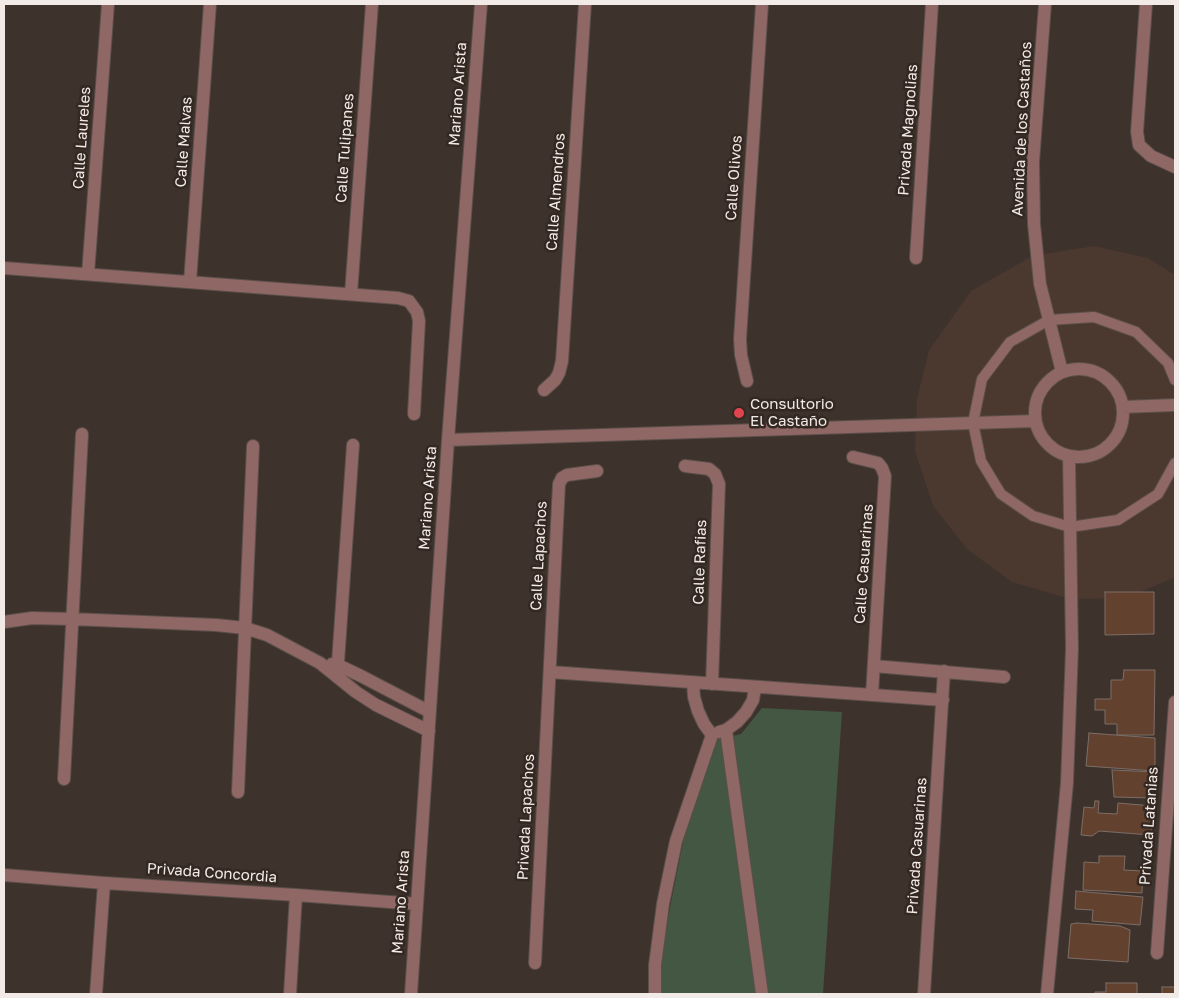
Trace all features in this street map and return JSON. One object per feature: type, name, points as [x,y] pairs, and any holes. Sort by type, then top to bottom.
[{"type":"street","name":"Calle Laureles","points":[[88,274],[108,4]]},
{"type":"street","name":"Calle Malvas","points":[[190,282],[210,4]]},
{"type":"street","name":"Calle Tulipanes","points":[[351,294],[372,4]]},
{"type":"street","name":"Mariano Arista","points":[[411,994],[448,440],[480,4]]},
{"type":"street","name":"Calle Almendros","points":[[544,390],[555,380],[562,361],[585,4]]},
{"type":"street","name":"Calle Olivos","points":[[747,381],[741,355],[740,339],[762,4]]},
{"type":"street","name":"Privada Magnolias","points":[[916,258],[932,4]]},
{"type":"street","name":"Avenida de los Castaños","points":[[1045,4],[1033,162],[1034,224],[1040,284],[1062,372]]},
{"type":"street","points":[[1146,4],[1137,132],[1140,146],[1151,156],[1175,167]]},
{"type":"street","points":[[4,268],[351,294],[398,298],[409,301],[417,312],[419,321],[414,414]]},
{"type":"street","points":[[1076,369],[1089,370],[1102,375],[1112,383],[1120,394],[1123,407],[1121,428],[1109,446],[1097,454],[1084,457],[1069,456],[1057,452],[1047,444],[1040,433],[1036,421],[1035,409],[1038,397],[1044,386],[1062,372],[1076,369]]},
{"type":"street","points":[[1123,407],[1175,405]]},
{"type":"street","points":[[448,440],[1036,421]]},
{"type":"street","points":[[64,779],[82,434]]},
{"type":"street","points":[[353,445],[337,671],[356,692],[376,705],[429,731]]},
{"type":"street","points":[[238,792],[253,446]]},
{"type":"street","points":[[1047,994],[1067,783],[1072,649],[1069,456]]},
{"type":"street","name":"Calle Casuarinas","points":[[853,457],[878,463],[886,476],[872,695]]},
{"type":"street","name":"Calle Rafias","points":[[685,466],[709,469],[715,474],[719,484],[712,684]]},
{"type":"street","name":"Calle Lapachos","points":[[550,672],[559,484],[562,478],[567,475],[597,471]]},
{"type":"street","points":[[4,622],[32,618],[216,625],[245,628],[267,635],[320,663],[430,712]]},
{"type":"street","points":[[874,666],[1004,677]]},
{"type":"street","name":"Privada Casuarinas","points":[[924,994],[944,671]]},
{"type":"street","points":[[550,672],[943,700]]},
{"type":"street","name":"Privada Lapachos","points":[[535,963],[550,672]]},
{"type":"street","points":[[693,683],[698,711],[712,735]]},
{"type":"street","points":[[712,735],[726,730],[746,712],[753,700],[755,687]]},
{"type":"street","name":"Privada Latanias","points":[[1157,953],[1175,702]]},
{"type":"street","points":[[726,730],[762,994]]},
{"type":"street","points":[[655,994],[655,966],[663,904],[676,841],[712,735]]},
{"type":"street","name":"Privada Concordia","points":[[4,875],[417,904]]},
{"type":"street","points":[[96,994],[104,883]]},
{"type":"street","points":[[290,994],[296,895]]},
{"type":"lane","points":[[1175,380],[1168,363],[1136,332],[1094,317],[1049,320],[1010,342],[982,379],[973,423],[981,461],[1002,494],[1033,516],[1070,527],[1118,520],[1158,494],[1175,463]]},
{"type":"shaded area","points":[[1094,246],[1148,258],[1175,275],[1175,577],[1127,598],[1070,599],[1012,582],[968,550],[933,506],[915,451],[917,399],[929,350],[971,291],[1032,256]]},
{"type":"green space","points":[[762,708],[842,712],[823,994],[662,994],[660,958],[685,832],[718,739],[741,734]]},
{"type":"building","points":[[1105,592],[1154,592],[1154,634],[1105,635]]},
{"type":"building","points":[[1124,670],[1155,670],[1154,735],[1117,735],[1117,724],[1105,724],[1105,710],[1095,710],[1095,699],[1111,699],[1111,680],[1123,680]]},
{"type":"building","points":[[1089,733],[1155,738],[1155,771],[1086,766]]},
{"type":"building","points":[[1112,770],[1156,772],[1154,798],[1114,797]]},
{"type":"building","points":[[1095,801],[1099,801],[1098,813],[1117,814],[1118,803],[1153,806],[1151,835],[1099,831],[1092,836],[1081,835],[1084,807],[1094,808]]},
{"type":"building","points":[[1099,856],[1125,856],[1124,870],[1143,871],[1142,893],[1083,890],[1084,862],[1099,863]]},
{"type":"building","points":[[1076,891],[1143,897],[1140,925],[1092,921],[1093,910],[1075,909]]},
{"type":"building","points":[[1071,924],[1120,926],[1130,930],[1128,962],[1068,958]]},
{"type":"building","points":[[1106,983],[1137,983],[1137,994],[1095,994],[1095,992],[1106,992]]},
{"type":"building","points":[[1162,987],[1175,987],[1175,994],[1162,994]]},
{"type":"place","name":"Consultorio El Castaño","points":[[739,413]]}]
